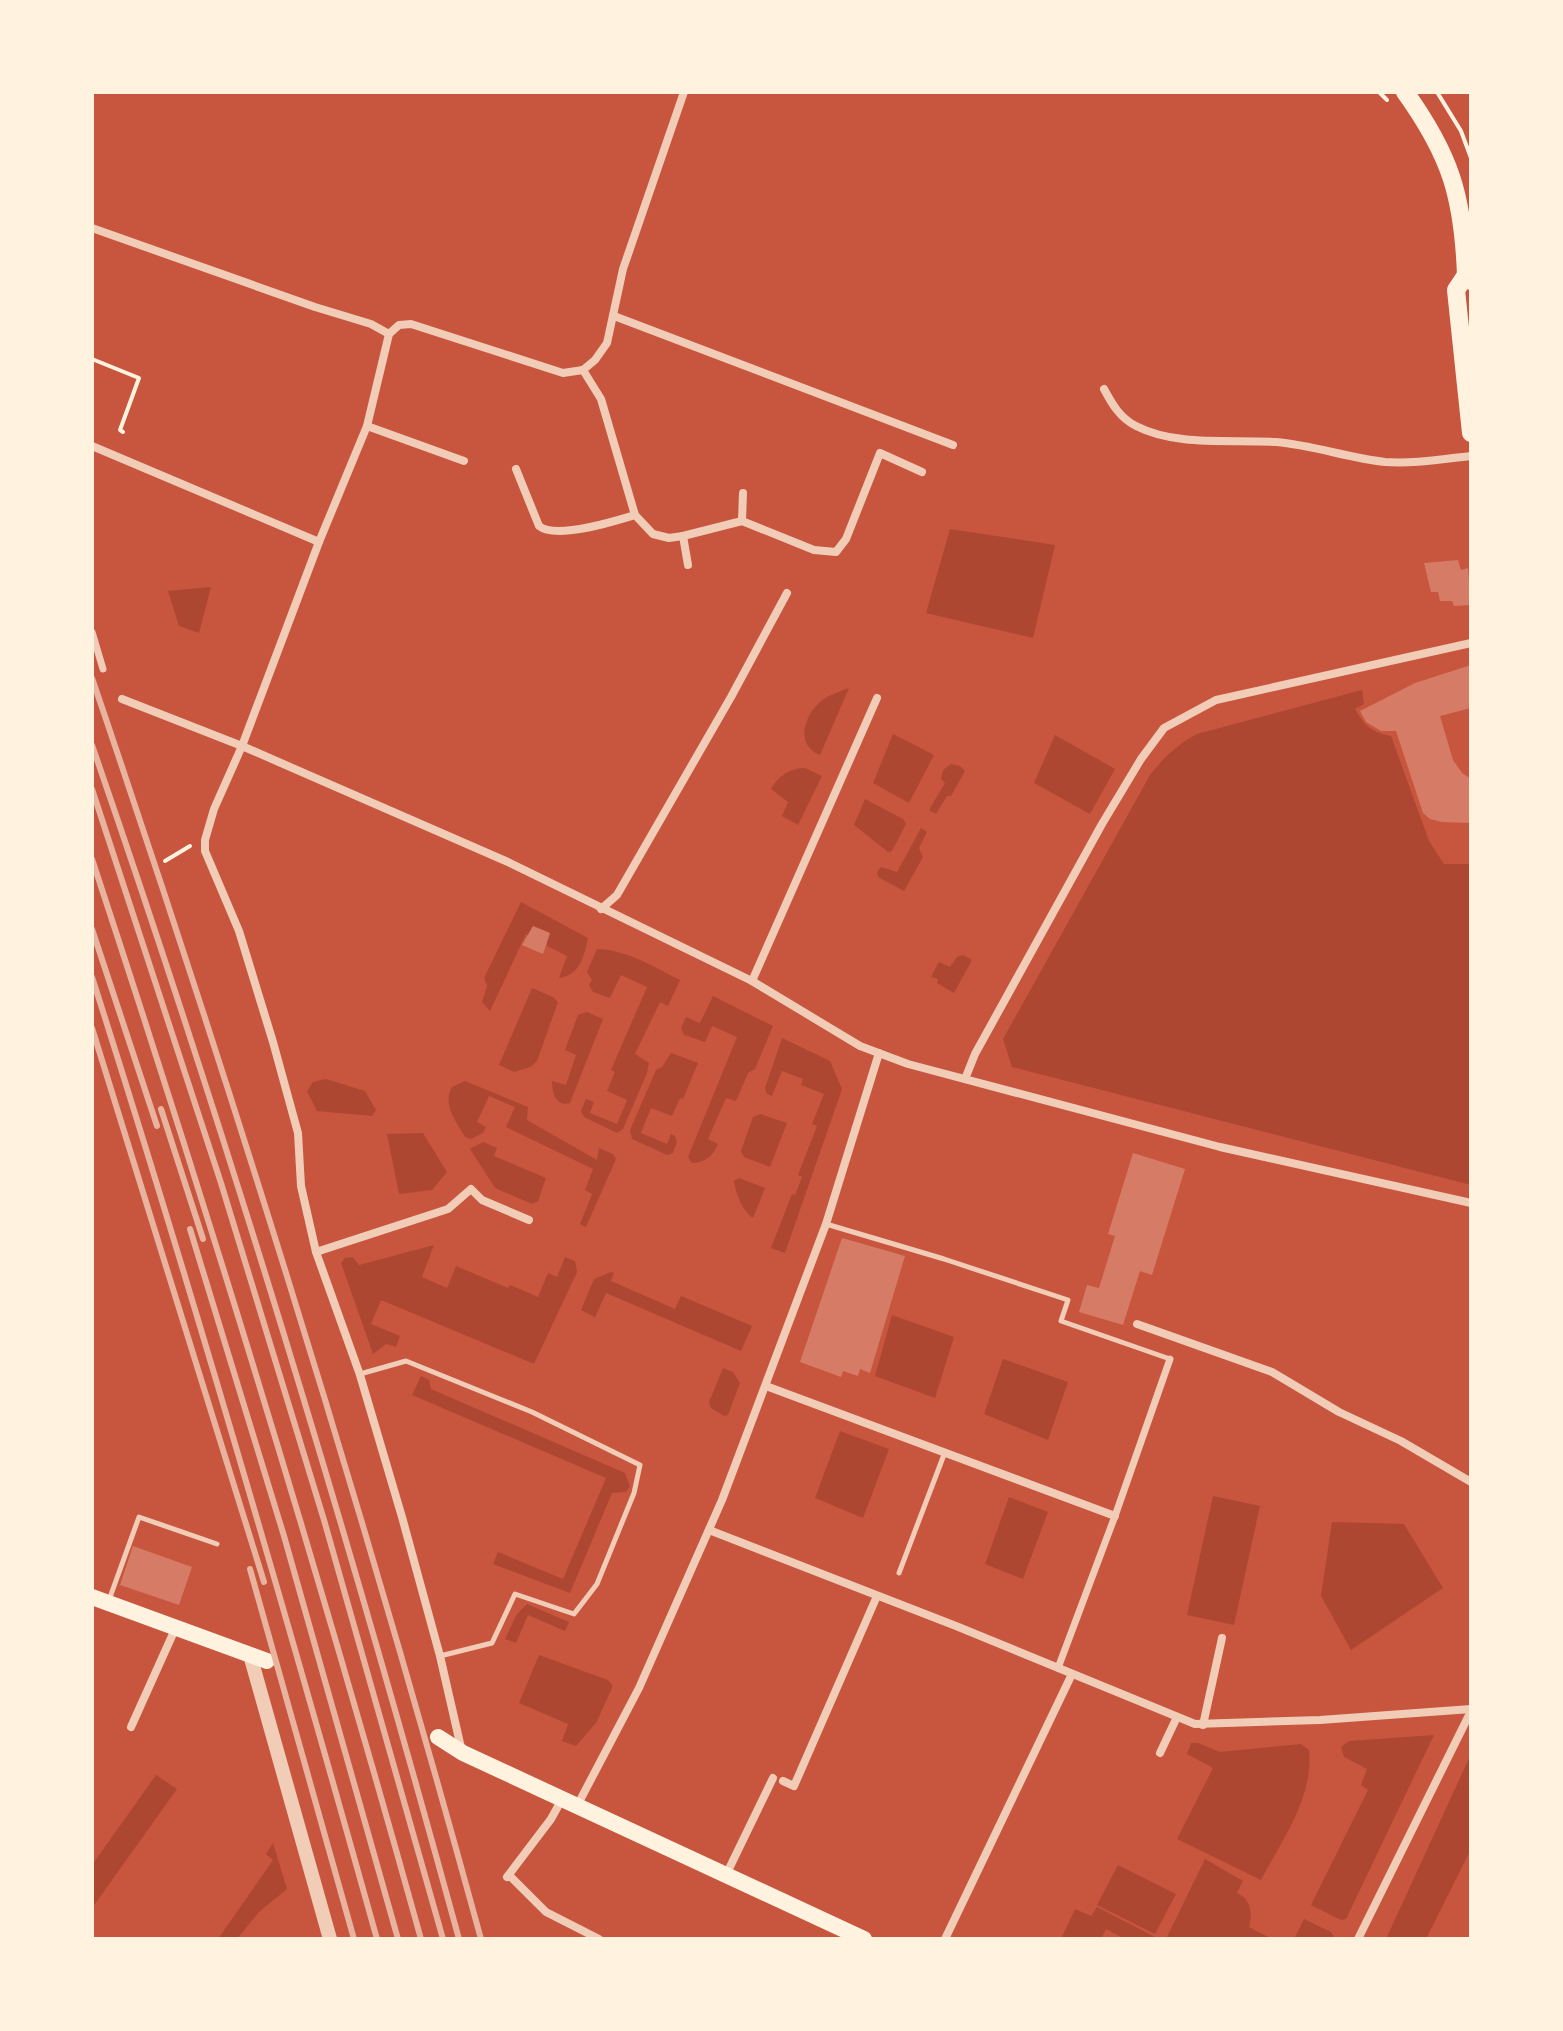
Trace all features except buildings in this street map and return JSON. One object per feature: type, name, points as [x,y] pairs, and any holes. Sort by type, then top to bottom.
[{"type":"main road","points":[[1405,92],[1439,147],[1456,187],[1462,214],[1469,278],[1456,290],[1467,368],[1471,433]]},
{"type":"main road","points":[[100,1600],[267,1661]]},
{"type":"main road","points":[[438,1737],[463,1753],[864,1939]]},
{"type":"street","points":[[463,1753],[440,1656],[360,1375],[316,1252],[301,1186],[298,1133],[239,931],[205,851],[205,840],[214,809],[242,746],[319,542],[367,426],[389,334],[399,325],[411,324],[563,373],[583,370],[607,343],[623,269],[684,92]]},
{"type":"street","points":[[92,228],[371,324],[389,334]]},
{"type":"street","points":[[614,316],[953,445]]},
{"type":"street","points":[[583,370],[601,399],[635,515],[653,534],[669,538],[683,536],[742,521],[814,550],[836,552],[846,539],[880,453],[922,472]]},
{"type":"street","points":[[1104,389],[1115,408],[1128,421],[1147,431],[1170,437],[1289,443],[1386,462],[1471,456]]},
{"type":"street","points":[[367,426],[464,461]]},
{"type":"street","points":[[92,446],[319,542]]},
{"type":"street","points":[[516,469],[544,531],[564,531],[635,515]]},
{"type":"street","points":[[742,521],[743,493]]},
{"type":"street","points":[[683,536],[688,565]]},
{"type":"street","points":[[601,909],[617,895],[669,808],[787,593]]},
{"type":"street","points":[[92,632],[103,669]]},
{"type":"street","points":[[965,1079],[975,1054],[1102,824],[1141,759],[1164,728],[1216,700],[1471,643]]},
{"type":"street","points":[[752,981],[877,698]]},
{"type":"street","points":[[122,699],[242,746],[508,862],[752,981],[851,1041],[879,1053],[1220,1147],[1471,1203]]},
{"type":"street","points":[[599,1939],[546,1912],[508,1876],[551,1819],[569,1802],[639,1688],[709,1530],[766,1386],[826,1224],[879,1053]]},
{"type":"street","points":[[316,1252],[448,1209],[471,1189],[482,1200],[529,1220]]},
{"type":"street","points":[[1137,1324],[1272,1372],[1339,1412],[1401,1441],[1471,1482]]},
{"type":"street","points":[[1058,1668],[1170,1359]]},
{"type":"street","points":[[766,1386],[1115,1516]]},
{"type":"street","points":[[709,1530],[1203,1725],[1471,1710]]},
{"type":"street","points":[[783,1781],[794,1786],[877,1596]]},
{"type":"street","points":[[131,1727],[176,1627]]},
{"type":"street","points":[[1203,1725],[1222,1638]]},
{"type":"street","points":[[250,1655],[330,1939]]},
{"type":"street","points":[[945,1939],[1072,1674]]},
{"type":"street","points":[[1358,1939],[1471,1710]]},
{"type":"street","points":[[1160,1753],[1177,1717]]},
{"type":"street","points":[[726,1875],[773,1778]]},
{"type":"lane","points":[[826,1224],[1068,1300],[1061,1321],[1170,1359]]},
{"type":"lane","points":[[360,1375],[406,1361],[532,1412],[640,1465],[634,1493],[597,1584],[574,1614],[515,1594],[492,1643],[440,1656]]},
{"type":"lane","points":[[899,1573],[945,1452]]},
{"type":"lane","points":[[100,1600],[139,1517],[217,1544]]},
{"type":"path","points":[[1379,92],[1394,111]]},
{"type":"path","points":[[1437,92],[1461,131],[1471,158]]},
{"type":"path","points":[[92,359],[139,378],[120,430],[123,432]]},
{"type":"path","points":[[165,861],[196,842],[205,840]]},
{"type":"shaded area","points":[[950,529],[1055,545],[1033,638],[926,613]]},
{"type":"shaded area","points":[[211,587],[199,633],[179,626],[168,591]]},
{"type":"shaded area","points":[[849,688],[820,755],[812,750],[804,736],[808,719],[825,698]]},
{"type":"shaded area","points":[[1362,690],[1364,704],[1355,709],[1369,727],[1391,736],[1429,841],[1444,864],[1471,864],[1471,1185],[1012,1067],[1003,1039],[1150,775],[1160,763],[1197,734]]},
{"type":"shaded area","points":[[893,734],[934,755],[909,803],[873,783]]},
{"type":"shaded area","points":[[1055,735],[1115,769],[1090,814],[1034,783]]},
{"type":"shaded area","points":[[951,764],[965,771],[936,814],[929,810],[945,783],[941,779],[943,770]]},
{"type":"shaded area","points":[[805,768],[822,776],[798,825],[782,816],[788,802],[771,789],[785,774]]},
{"type":"shaded area","points":[[865,799],[903,819],[906,824],[892,851],[888,852],[854,825]]},
{"type":"shaded area","points":[[921,828],[927,832],[919,848],[923,857],[904,891],[878,877],[877,872],[881,867],[897,872]]},
{"type":"shaded area","points":[[521,902],[588,938],[585,952],[572,973],[559,978],[567,956],[547,946],[547,940],[526,934],[490,1011],[482,1002],[487,986],[484,978]]},
{"type":"shaded area","points":[[597,949],[630,956],[680,980],[668,1006],[660,1002],[635,1054],[649,1063],[647,1073],[623,1129],[617,1133],[584,1117],[581,1111],[586,1099],[594,1102],[590,1113],[617,1124],[627,1100],[607,1091],[615,1072],[611,1070],[647,987],[621,975],[610,998],[593,992],[589,985],[592,980],[587,972]]},
{"type":"shaded area","points":[[963,955],[972,960],[954,993],[931,977],[939,962],[950,967],[957,957]]},
{"type":"shaded area","points":[[532,988],[558,1002],[537,1061],[531,1067],[514,1072],[499,1065]]},
{"type":"shaded area","points":[[713,996],[773,1026],[755,1069],[748,1073],[736,1101],[726,1098],[708,1139],[718,1144],[716,1149],[705,1160],[692,1163],[688,1157],[737,1037],[712,1026],[705,1042],[684,1035],[681,1028],[686,1017],[700,1023]]},
{"type":"shaded area","points":[[587,1012],[603,1019],[570,1103],[561,1103],[554,1094],[552,1081],[566,1085],[576,1055],[565,1050],[578,1015]]},
{"type":"shaded area","points":[[782,1038],[830,1061],[842,1089],[785,1253],[771,1248],[802,1177],[798,1175],[817,1126],[812,1124],[824,1094],[801,1085],[803,1079],[782,1071],[772,1096],[767,1094],[765,1088]]},
{"type":"shaded area","points":[[671,1053],[698,1063],[672,1116],[651,1108],[641,1133],[667,1144],[671,1134],[675,1136],[677,1142],[673,1153],[667,1155],[632,1139],[630,1130],[656,1070],[662,1067]]},
{"type":"shaded area","points":[[326,1079],[365,1091],[376,1110],[372,1116],[317,1111],[307,1091],[313,1082]]},
{"type":"shaded area","points":[[465,1081],[528,1107],[527,1120],[597,1160],[599,1148],[613,1154],[616,1159],[586,1227],[580,1224],[592,1194],[585,1190],[593,1169],[506,1127],[515,1107],[489,1096],[477,1122],[486,1127],[483,1133],[471,1139],[465,1137],[451,1113],[449,1094],[452,1087]]},
{"type":"shaded area","points":[[760,1114],[787,1123],[770,1167],[744,1157],[741,1151],[753,1117]]},
{"type":"shaded area","points":[[423,1133],[447,1172],[432,1190],[399,1194],[387,1134]]},
{"type":"shaded area","points":[[483,1142],[497,1148],[494,1156],[546,1178],[538,1201],[532,1204],[495,1188],[470,1149]]},
{"type":"shaded area","points":[[739,1178],[765,1188],[753,1218],[738,1197],[734,1181]]},
{"type":"shaded area","points":[[434,1245],[422,1277],[447,1288],[456,1266],[538,1297],[548,1273],[557,1277],[565,1257],[575,1261],[577,1272],[534,1364],[381,1300],[371,1324],[400,1336],[396,1347],[386,1344],[373,1354],[341,1263],[345,1258],[353,1257],[359,1265]]},
{"type":"shaded area","points":[[614,1273],[611,1281],[675,1309],[681,1296],[752,1326],[741,1351],[606,1293],[595,1317],[581,1310],[594,1279]]},
{"type":"shaded area","points":[[892,1315],[954,1337],[935,1398],[875,1376]]},
{"type":"shaded area","points":[[1003,1359],[1068,1382],[1048,1440],[984,1414]]},
{"type":"shaded area","points":[[723,1368],[733,1372],[740,1383],[728,1415],[724,1416],[711,1408],[709,1402]]},
{"type":"shaded area","points":[[421,1376],[429,1380],[431,1389],[625,1473],[630,1486],[626,1492],[612,1493],[570,1593],[493,1564],[498,1552],[563,1579],[606,1478],[412,1395]]},
{"type":"shaded area","points":[[840,1431],[889,1449],[863,1518],[815,1498]]},
{"type":"shaded area","points":[[1213,1496],[1260,1506],[1234,1625],[1187,1615]]},
{"type":"shaded area","points":[[1009,1497],[1048,1512],[1023,1579],[985,1564]]},
{"type":"shaded area","points":[[1332,1522],[1404,1524],[1443,1588],[1351,1650],[1321,1596]]},
{"type":"shaded area","points":[[527,1604],[569,1622],[565,1631],[528,1615],[516,1643],[505,1639],[517,1614]]},
{"type":"shaded area","points":[[539,1655],[608,1680],[613,1686],[596,1723],[576,1746],[562,1741],[568,1724],[519,1703]]},
{"type":"shaded area","points":[[1434,1735],[1346,1919],[1341,1920],[1311,1905],[1368,1790],[1361,1785],[1367,1769],[1344,1757],[1341,1747],[1349,1741]]},
{"type":"shaded area","points":[[1191,1743],[1220,1752],[1301,1744],[1309,1750],[1307,1785],[1302,1801],[1261,1880],[1177,1839],[1213,1768],[1187,1754]]},
{"type":"shaded area","points":[[1471,1754],[1471,1849],[1426,1939],[1386,1939]]},
{"type":"shaded area","points":[[156,1775],[177,1789],[92,1908],[92,1865]]},
{"type":"shaded area","points":[[273,1843],[287,1889],[259,1912],[237,1939],[218,1939],[273,1860],[266,1854]]},
{"type":"shaded area","points":[[1205,1859],[1243,1881],[1237,1893],[1250,1907],[1249,1927],[1272,1939],[1166,1939]]},
{"type":"shaded area","points":[[1118,1865],[1176,1894],[1155,1934],[1097,1905]]},
{"type":"shaded area","points":[[1097,1907],[1157,1938],[1125,1939],[1106,1929],[1101,1939],[1061,1939],[1075,1909],[1091,1916]]},
{"type":"shaded area","points":[[1304,1919],[1331,1932],[1335,1939],[1294,1939]]},
{"type":"railway","points":[[92,678],[296,1306],[391,1622],[481,1939]]},
{"type":"railway","points":[[92,745],[239,1189],[330,1488],[459,1939]]},
{"type":"railway","points":[[92,789],[221,1183],[324,1520],[443,1939]]},
{"type":"railway","points":[[92,859],[263,1397],[421,1939]]},
{"type":"railway","points":[[92,929],[157,1126]]},
{"type":"railway","points":[[92,977],[239,1457],[377,1939]]},
{"type":"railway","points":[[92,1028],[264,1582]]},
{"type":"railway","points":[[161,1109],[203,1239]]},
{"type":"railway","points":[[190,1229],[284,1536],[398,1939]]},
{"type":"railway","points":[[250,1569],[354,1939]]}]
